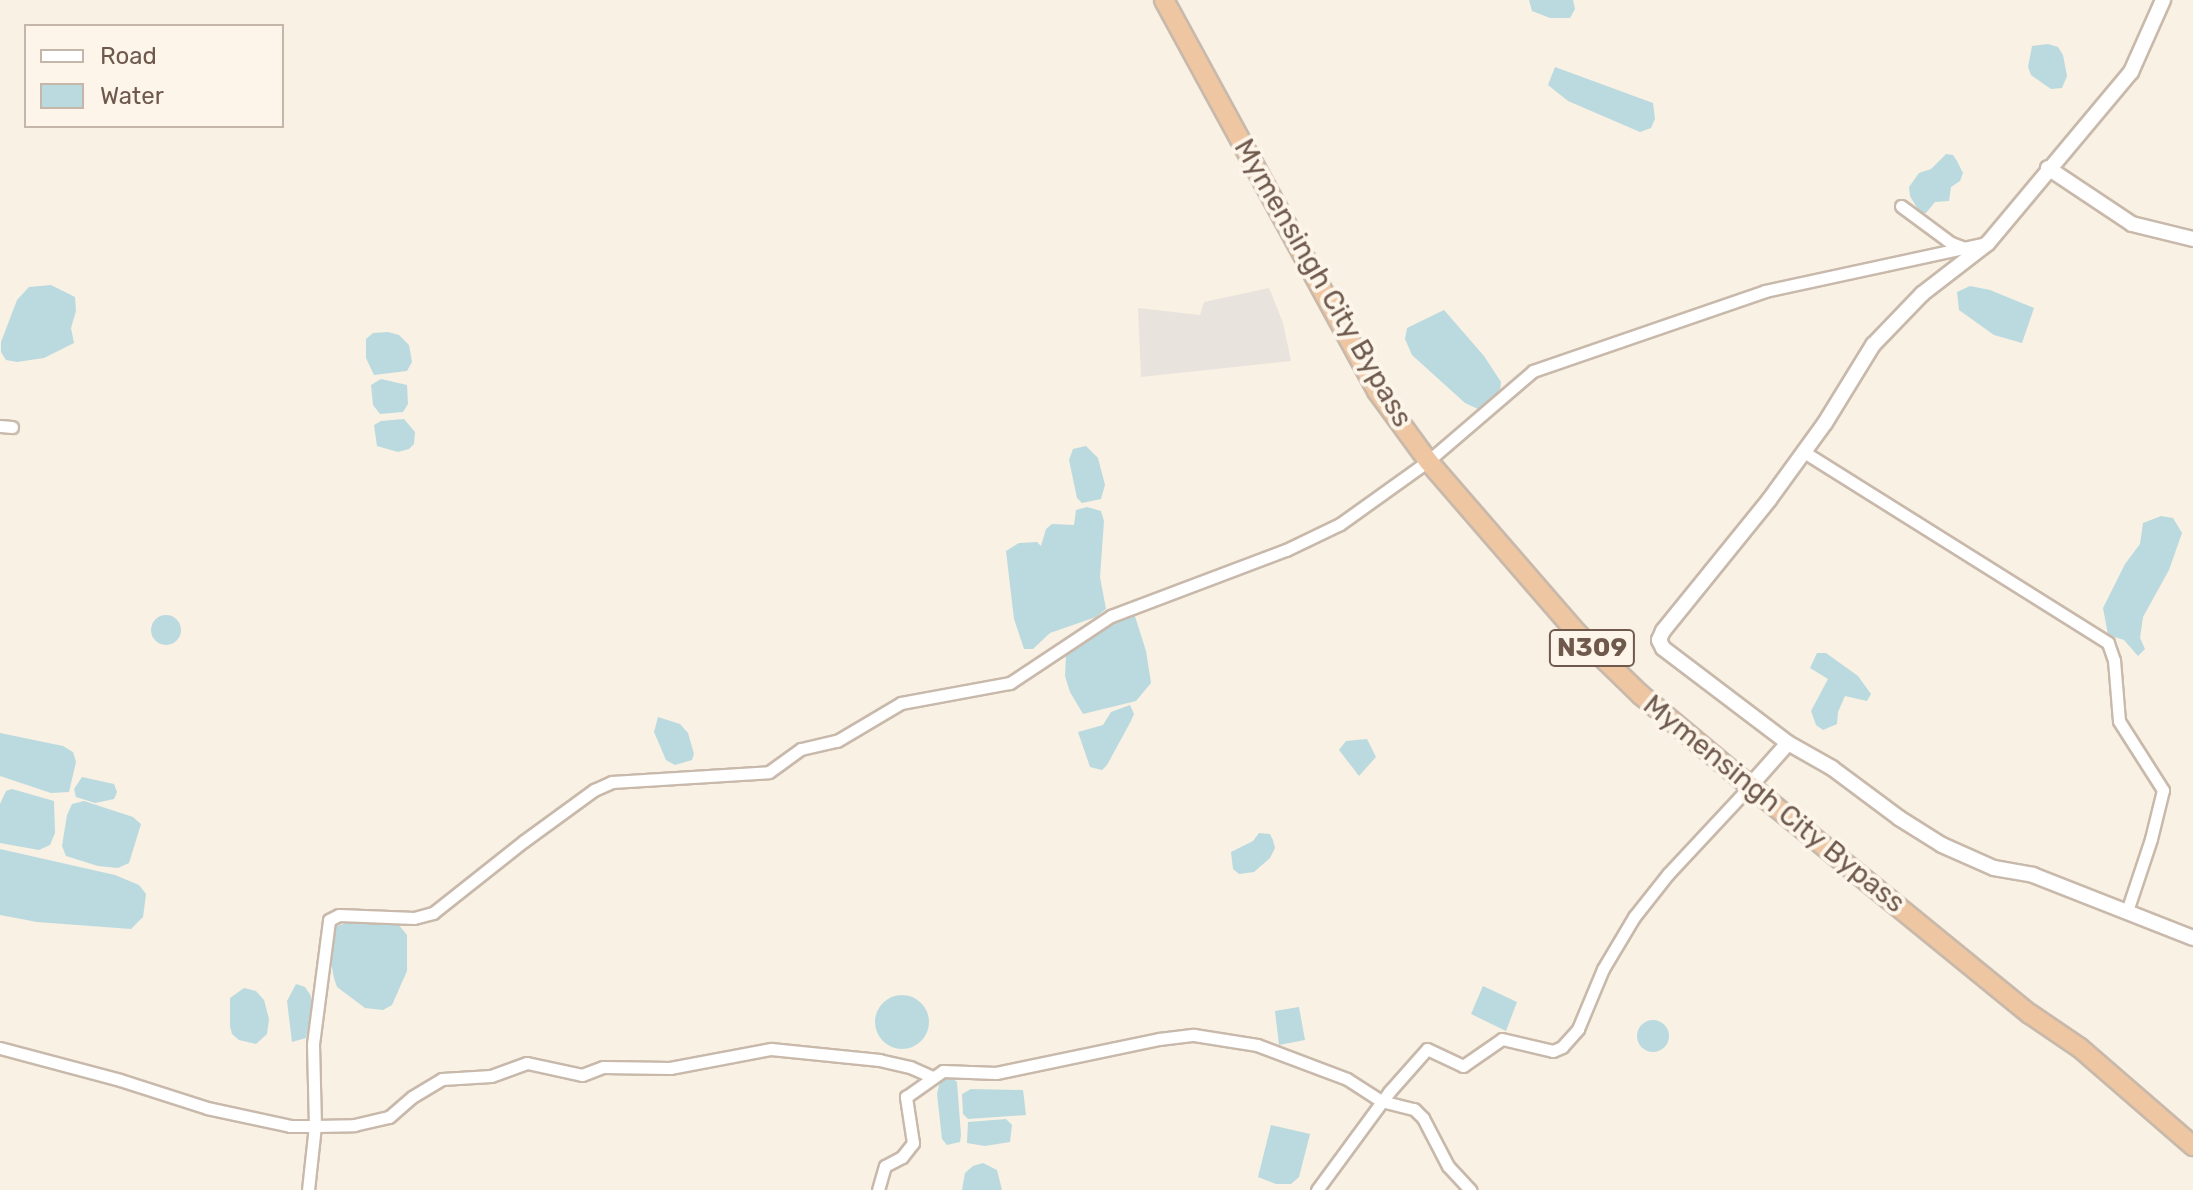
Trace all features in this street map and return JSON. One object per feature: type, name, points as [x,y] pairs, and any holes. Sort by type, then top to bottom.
[{"type":"highway","name":"Mymensingh City Bypass","points":[[1164,0],[1377,391],[1428,461],[1577,633],[1641,695],[1750,786],[2030,1014],[2080,1048],[2193,1146]]},
{"type":"street","points":[[2163,0],[2131,72],[1988,243],[1922,294],[1873,345],[1804,452],[1659,640],[1663,648],[1788,743],[1832,768],[1899,818],[1942,845],[1994,868],[2033,875],[2193,938]]},
{"type":"street","points":[[2048,168],[2132,224],[2193,239]]},
{"type":"street","points":[[1901,206],[1951,243],[1965,248]]},
{"type":"street","points":[[308,1190],[315,1126],[313,1044],[329,920],[339,915],[414,918],[433,913],[536,832],[594,790],[612,782],[769,772],[801,749],[837,741],[901,703],[1010,683],[1111,616],[1286,550],[1340,524],[1428,461],[1533,371],[1765,291],[1988,243]]},
{"type":"street","points":[[1804,452],[2108,643],[2114,660],[2119,721],[2163,790],[2151,839],[2127,911]]},
{"type":"street","points":[[1317,1190],[1381,1101],[1427,1049],[1466,1066],[1502,1039],[1553,1051],[1562,1047],[1578,1029],[1603,969],[1634,917],[1661,882],[1750,786],[1779,749],[1788,743]]},
{"type":"street","points":[[878,1190],[885,1166],[902,1157],[913,1143],[906,1097],[932,1077],[955,1070],[996,1073],[1159,1039],[1204,1036],[1257,1045],[1312,1064],[1347,1079],[1381,1101],[1421,1114],[1448,1166],[1470,1190]]},
{"type":"street","points":[[0,1048],[120,1080],[207,1108],[290,1126],[354,1125],[389,1117],[412,1097],[442,1079],[491,1076],[527,1063],[582,1075],[603,1067],[670,1068],[771,1049],[879,1060],[910,1067],[932,1077]]},
{"type":"shaded area","points":[[1269,288],[1283,323],[1291,361],[1141,377],[1138,308],[1200,315],[1204,302]]},
{"type":"water","points":[[1529,0],[1573,0],[1575,9],[1570,18],[1550,18],[1532,11]]},
{"type":"water","points":[[2048,44],[2058,47],[2063,55],[2067,76],[2062,88],[2051,89],[2031,75],[2028,67],[2032,46]]},
{"type":"water","points":[[1555,67],[1653,103],[1655,119],[1651,128],[1640,132],[1568,101],[1548,85]]},
{"type":"water","points":[[1946,154],[1953,155],[1957,161],[1963,173],[1960,181],[1951,187],[1949,201],[1935,202],[1926,213],[1920,213],[1910,196],[1909,187],[1919,173],[1931,169]]},
{"type":"water","points":[[51,285],[75,297],[76,311],[71,328],[74,343],[44,358],[17,362],[6,360],[1,352],[1,342],[17,300],[29,287]]},
{"type":"water","points":[[1970,286],[1990,290],[2034,308],[2022,343],[1994,335],[1959,310],[1957,292]]},
{"type":"water","points":[[1444,310],[1484,356],[1501,382],[1500,391],[1478,409],[1465,403],[1412,355],[1405,339],[1407,328]]},
{"type":"water","points":[[373,333],[399,335],[409,345],[412,362],[407,371],[374,375],[366,358],[366,339]]},
{"type":"water","points":[[381,379],[407,385],[408,404],[403,412],[380,414],[373,405],[371,385]]},
{"type":"water","points":[[404,419],[415,432],[414,444],[409,449],[398,452],[377,446],[374,425],[381,421]]},
{"type":"water","points":[[1086,446],[1098,458],[1105,485],[1101,499],[1082,503],[1077,498],[1069,460],[1073,449]]},
{"type":"water","points":[[1087,507],[1101,511],[1104,521],[1100,577],[1106,609],[1096,617],[1050,633],[1033,649],[1024,649],[1014,619],[1006,551],[1019,543],[1037,542],[1041,546],[1046,529],[1052,524],[1074,525],[1076,510]]},
{"type":"water","points":[[2161,516],[2173,518],[2182,533],[2169,570],[2143,617],[2140,638],[2145,649],[2138,656],[2124,640],[2108,635],[2103,608],[2125,564],[2140,544],[2143,523]]},
{"type":"water","points":[[1134,613],[1146,651],[1151,683],[1136,701],[1083,714],[1065,676],[1066,656],[1078,645]]},
{"type":"water","points":[[166,615],[177,619],[181,630],[177,641],[166,645],[155,641],[151,630],[155,619]]},
{"type":"water","points":[[1817,653],[1826,653],[1858,676],[1871,694],[1867,701],[1845,696],[1837,724],[1823,730],[1816,725],[1811,711],[1828,679],[1810,668]]},
{"type":"water","points":[[1130,705],[1134,714],[1107,765],[1102,770],[1090,767],[1078,732],[1103,725],[1111,712]]},
{"type":"water","points":[[658,717],[680,724],[688,733],[694,754],[692,760],[675,765],[666,760],[654,732]]},
{"type":"water","points":[[0,733],[63,746],[73,752],[76,762],[69,792],[51,793],[0,776]]},
{"type":"water","points":[[1367,739],[1376,757],[1359,776],[1339,750],[1346,741]]},
{"type":"water","points":[[82,777],[114,784],[117,792],[114,799],[95,803],[76,797],[74,789]]},
{"type":"water","points":[[12,789],[54,801],[55,833],[50,845],[39,850],[0,843],[0,804],[6,791]]},
{"type":"water","points":[[84,801],[133,817],[141,824],[129,863],[118,868],[98,866],[66,856],[62,846],[67,815],[72,804]]},
{"type":"water","points":[[1259,833],[1270,834],[1275,848],[1270,858],[1254,872],[1239,874],[1233,869],[1231,852],[1253,841]]},
{"type":"water","points":[[0,849],[115,875],[139,885],[146,894],[143,917],[131,929],[37,922],[0,915]]},
{"type":"water","points":[[352,921],[398,924],[407,935],[407,971],[392,1005],[383,1010],[365,1008],[337,987],[329,951],[334,927]]},
{"type":"water","points":[[296,984],[305,987],[311,996],[312,1009],[306,1038],[292,1042],[287,1001]]},
{"type":"water","points":[[1483,986],[1517,1002],[1506,1031],[1471,1014]]},
{"type":"water","points":[[244,988],[256,991],[264,1000],[269,1019],[267,1034],[256,1044],[239,1040],[232,1034],[230,1026],[230,998]]},
{"type":"water","points":[[902,995],[921,1003],[929,1022],[921,1041],[902,1049],[883,1041],[875,1022],[883,1003]]},
{"type":"water","points":[[1299,1007],[1305,1040],[1279,1045],[1275,1011]]},
{"type":"water","points":[[1653,1020],[1665,1024],[1669,1036],[1665,1048],[1653,1052],[1641,1048],[1637,1036],[1641,1024]]},
{"type":"water","points":[[949,1076],[957,1082],[961,1135],[960,1142],[947,1145],[942,1139],[937,1094],[940,1081]]},
{"type":"water","points":[[971,1089],[1023,1090],[1026,1115],[968,1119],[963,1114],[962,1094]]},
{"type":"water","points":[[1006,1119],[1012,1125],[1010,1142],[985,1146],[967,1143],[968,1122]]},
{"type":"water","points":[[1271,1125],[1310,1134],[1299,1177],[1291,1184],[1276,1184],[1258,1177]]},
{"type":"water","points":[[983,1163],[997,1170],[1002,1190],[962,1190],[965,1173]]}]
